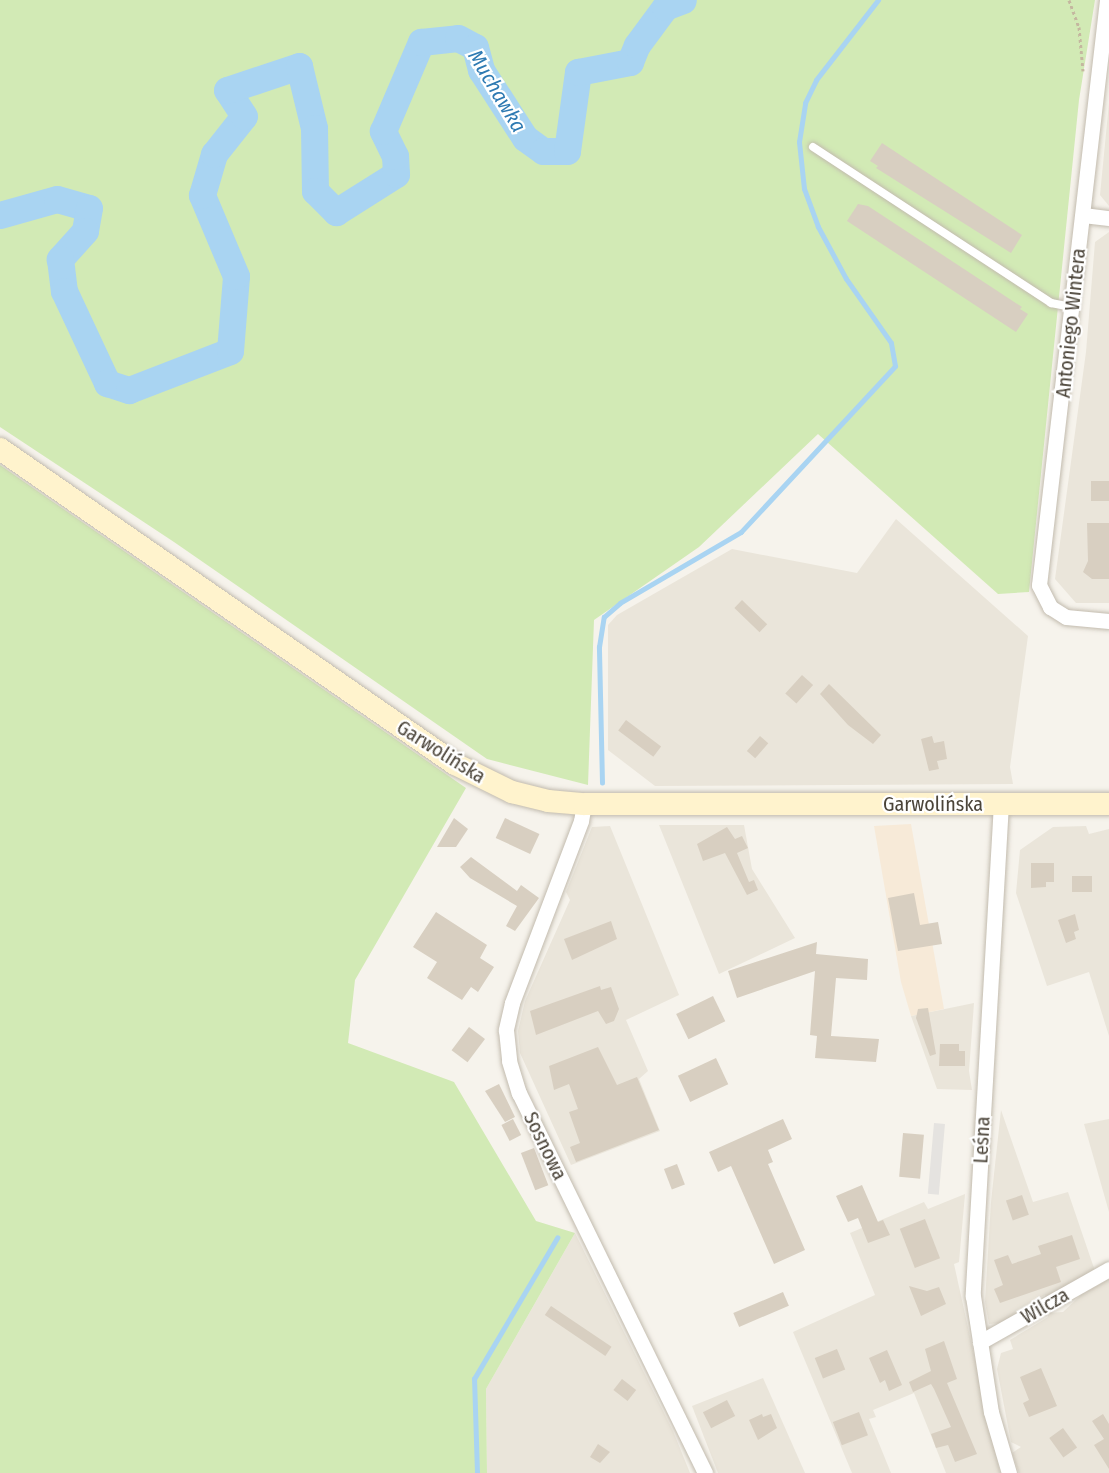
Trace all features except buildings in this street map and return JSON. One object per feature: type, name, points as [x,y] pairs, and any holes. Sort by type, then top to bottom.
[{"type":"main road","name":"Garwolińska","points":[[0,449],[454,764],[512,792],[548,801],[584,804],[1109,804]]},
{"type":"street","name":"Antoniego Wintera","points":[[1107,0],[1039,585],[1050,607],[1084,621],[1109,621]]},
{"type":"street","points":[[1083,215],[1109,218]]},
{"type":"street","name":"Leśna","points":[[1001,803],[974,1296],[991,1412],[1009,1473]]},
{"type":"street","name":"Sosnowa","points":[[584,804],[581,821],[512,1003],[506,1030],[509,1061],[519,1093],[705,1473]]},
{"type":"street","name":"Wilcza","points":[[980,1342],[1109,1269]]},
{"type":"lane","points":[[813,147],[1052,303],[1072,307]]},
{"type":"path","points":[[1069,0],[1079,27],[1083,70],[1095,96]]},
{"type":"shaded area","points":[[1109,103],[1109,206],[1100,195]]},
{"type":"shaded area","points":[[1109,232],[1109,603],[1076,603],[1055,579],[1086,352],[1095,242]]},
{"type":"shaded area","points":[[896,519],[1028,636],[1010,767],[1013,784],[655,786],[608,750],[608,625],[617,615],[732,549],[857,573]]},
{"type":"shaded area","points":[[911,824],[944,1009],[911,1016],[901,982],[874,826]]},
{"type":"shaded area","points":[[659,825],[744,825],[752,869],[795,938],[719,974]]},
{"type":"shaded area","points":[[610,826],[679,995],[626,1020],[648,1071],[639,1079],[660,1131],[571,1165],[520,1053],[518,1031],[525,1001],[570,900],[566,892],[592,827]]},
{"type":"shaded area","points":[[1086,826],[1089,834],[1109,829],[1109,1036],[1089,972],[1047,986],[1016,893],[1020,850],[1053,827]]},
{"type":"shaded area","points":[[974,1003],[969,1071],[972,1090],[937,1089],[911,1016]]},
{"type":"shaded area","points":[[1001,1110],[1033,1202],[1068,1192],[1095,1271],[1049,1299],[1045,1295],[1039,1298],[1033,1302],[1034,1307],[1001,1323],[989,1324],[985,1302],[991,1202]]},
{"type":"shaded area","points":[[1109,1119],[1109,1212],[1084,1124]]},
{"type":"shaded area","points":[[934,1123],[945,1124],[939,1195],[928,1194]]},
{"type":"shaded area","points":[[965,1194],[959,1262],[954,1264],[1000,1473],[946,1473],[914,1393],[873,1410],[876,1417],[869,1419],[891,1473],[852,1473],[793,1332],[875,1295],[850,1233],[924,1202],[928,1209]]},
{"type":"shaded area","points":[[575,1233],[673,1431],[690,1473],[487,1473],[486,1389]]},
{"type":"shaded area","points":[[1109,1279],[1109,1473],[1019,1473],[1012,1453],[1021,1447],[1011,1442],[997,1369],[1001,1353],[1013,1349],[1010,1340],[1048,1317],[1047,1313],[1063,1312],[1081,1295]]},
{"type":"shaded area","points":[[763,1378],[805,1473],[718,1473],[692,1406]]},
{"type":"green space","points":[[0,0],[1095,0],[1079,100],[1029,592],[998,594],[818,434],[699,547],[594,620],[588,785],[487,759],[174,542],[0,427]]},
{"type":"green space","points":[[0,465],[466,788],[355,980],[348,1043],[454,1082],[536,1221],[575,1233],[486,1389],[487,1473],[0,1473]]},
{"type":"waterway","name":"Muchawka","points":[[0,215],[57,199],[89,208],[85,231],[60,259],[64,291],[107,383],[129,390],[230,351],[236,276],[202,195],[214,154],[244,116],[227,90],[299,66],[314,128],[315,191],[336,212],[396,174],[395,156],[383,131],[421,42],[458,38],[475,47],[481,70],[525,138],[543,151],[567,151],[578,72],[630,62],[637,45],[665,7],[683,0]]},
{"type":"waterway","points":[[602,783],[599,647],[604,617],[620,603],[741,532],[895,366],[891,343],[846,279],[818,227],[804,189],[799,142],[805,103],[816,80],[878,0]]},
{"type":"waterway","points":[[477,1473],[474,1379],[557,1238]]}]
